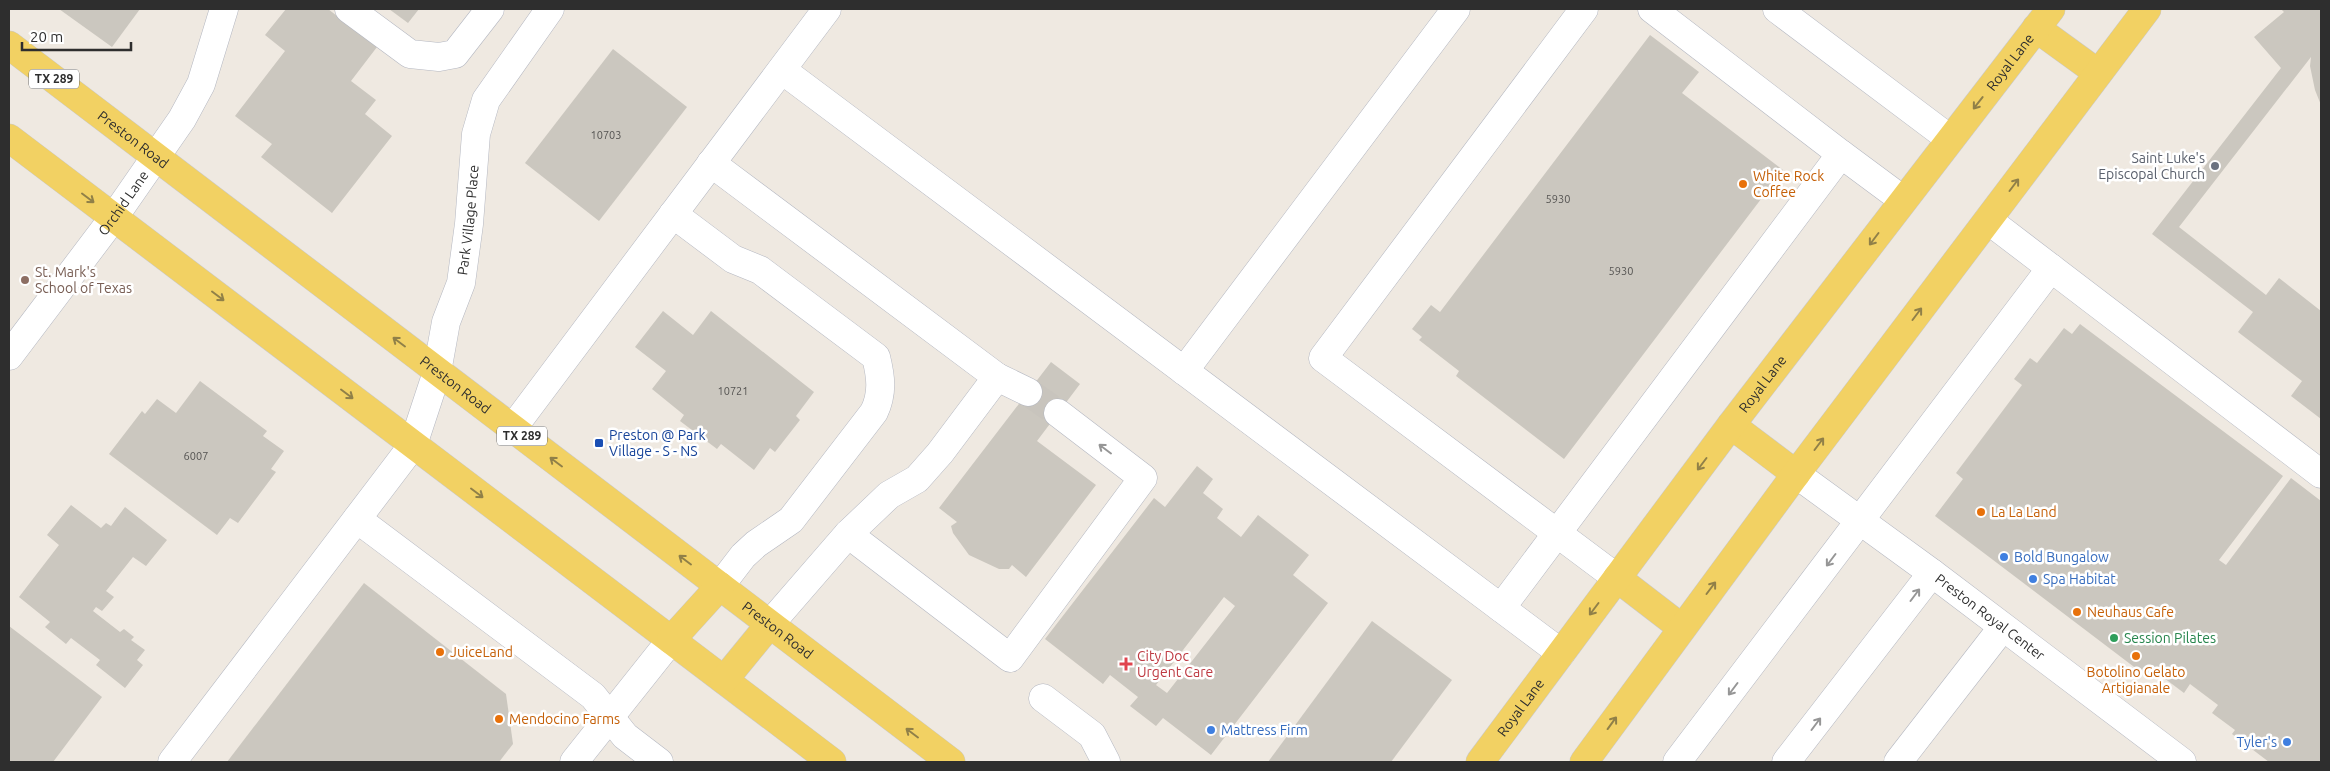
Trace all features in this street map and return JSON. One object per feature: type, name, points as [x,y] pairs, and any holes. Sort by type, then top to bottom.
[{"type":"main road","points":[[1584,762],[1796,474],[2147,9]]},
{"type":"main road","name":"Royal Lane","points":[[1480,762],[1731,425],[2044,18]]},
{"type":"main road","points":[[2044,18],[2098,73]]},
{"type":"main road","name":"Preston Road","points":[[9,45],[951,762]]},
{"type":"main road","points":[[9,138],[832,762]]},
{"type":"main road","points":[[1731,425],[1796,474]]},
{"type":"main road","points":[[1617,578],[1682,628]]},
{"type":"main road","points":[[671,640],[720,586]]},
{"type":"main road","points":[[724,680],[769,625]]},
{"type":"street","name":"Orchid Lane","points":[[9,356],[114,217],[182,120],[201,84],[224,9]]},
{"type":"street","points":[[349,9],[410,54],[439,57],[456,54],[490,9]]},
{"type":"street","name":"Park Village Place","points":[[172,762],[413,445],[437,372],[446,322],[461,283],[469,224],[476,134],[486,100],[550,9]]},
{"type":"street","points":[[512,429],[827,9]]},
{"type":"street","points":[[1184,371],[1456,9]]},
{"type":"street","points":[[1584,9],[1323,358],[1617,578]]},
{"type":"street","points":[[1652,9],[1903,200]]},
{"type":"street","points":[[1777,9],[1950,139]]},
{"type":"street","points":[[782,70],[1561,653]]},
{"type":"street","points":[[1500,608],[1841,154]]},
{"type":"street","points":[[712,163],[997,377],[1028,392]]},
{"type":"street","points":[[673,214],[733,260],[760,270],[876,357],[881,380],[880,400],[874,412],[791,520],[756,544],[743,556],[720,586]]},
{"type":"street","points":[[1988,220],[2321,474]]},
{"type":"street","points":[[1677,762],[2051,268]]},
{"type":"street","points":[[769,625],[848,534],[889,495],[917,479],[940,453],[997,377]]},
{"type":"street","points":[[848,534],[1010,658],[1144,478],[1058,414]]},
{"type":"street","name":"Preston Royal Center","points":[[1796,474],[1932,573],[2002,628],[2182,762]]},
{"type":"street","points":[[357,518],[593,696],[625,736],[659,762]]},
{"type":"street","points":[[1786,762],[1932,573]]},
{"type":"street","points":[[1898,762],[2002,628]]},
{"type":"street","points":[[574,762],[671,640]]},
{"type":"street","points":[[1043,698],[1092,735],[1106,762]]},
{"type":"building","points":[[59,9],[140,9],[112,47]]},
{"type":"building","points":[[286,9],[328,9],[377,47],[351,81],[376,100],[365,114],[392,136],[332,213],[261,157],[272,144],[235,116],[285,51],[265,35]]},
{"type":"building","points":[[389,9],[419,9],[408,23]]},
{"type":"building","name":"Saint Luke's Episcopal Church","points":[[2281,9],[2321,9],[2321,105],[2315,90],[2310,66],[2311,57],[2179,227],[2266,295],[2279,278],[2321,311],[2321,419],[2291,396],[2302,381],[2238,332],[2253,312],[2152,234],[2281,68],[2254,37],[2284,12]]},
{"type":"building","points":[[1650,35],[1699,72],[1682,93],[1783,170],[1564,459],[1456,376],[1459,371],[1419,340],[1422,337],[1412,329],[1431,305],[1440,312]]},
{"type":"building","points":[[613,49],[687,107],[599,221],[525,163]]},
{"type":"building","points":[[663,311],[693,335],[711,311],[814,392],[796,416],[800,420],[775,452],[770,448],[754,470],[721,444],[717,449],[680,421],[684,415],[652,389],[666,371],[635,347]]},
{"type":"building","points":[[2080,324],[2283,476],[2219,560],[2226,565],[2291,478],[2321,501],[2321,762],[2269,762],[2232,734],[2235,730],[2212,713],[2218,705],[2190,684],[2184,693],[2152,669],[2146,676],[1935,516],[1963,479],[1956,473],[2022,385],[2014,379],[2030,358],[2037,363],[2064,328],[2072,334]]},
{"type":"building","points":[[1051,362],[1080,384],[1037,441],[1096,485],[1026,577],[1012,565],[1009,569],[999,569],[969,555],[953,533],[951,526],[957,522],[939,508]]},
{"type":"building","points":[[200,381],[267,431],[263,436],[284,451],[271,469],[276,472],[238,523],[230,518],[217,535],[109,454],[142,411],[145,414],[157,399],[176,413]]},
{"type":"building","points":[[1197,466],[1213,479],[1203,493],[1223,509],[1217,518],[1241,537],[1258,515],[1309,555],[1293,575],[1328,603],[1211,755],[1163,718],[1156,726],[1130,706],[1138,697],[1110,675],[1103,684],[1045,639],[1154,498],[1165,507]],"holes":[[[1224,597],[1235,606],[1167,693],[1156,685]]]},
{"type":"building","points":[[71,505],[101,528],[106,523],[111,526],[125,507],[167,540],[146,566],[133,557],[106,591],[114,597],[102,611],[96,607],[93,611],[120,632],[124,629],[134,637],[131,640],[145,650],[137,660],[143,665],[125,688],[96,665],[100,660],[71,638],[66,644],[45,627],[50,622],[19,597],[59,545],[47,535]]},
{"type":"building","points":[[364,583],[506,694],[513,744],[499,762],[227,762]]},
{"type":"building","points":[[1372,621],[1452,680],[1391,762],[1268,762]]},
{"type":"building","points":[[9,626],[102,697],[53,762],[9,762]]},
{"type":"tunnel","points":[[1028,392],[1058,413]]},
{"type":"place","name":"Saint Luke's Episcopal Church","points":[[2215,166]]},
{"type":"place","name":"White Rock Coffee","points":[[1743,184]]},
{"type":"place","name":"St. Mark's School of Texas","points":[[25,280]]},
{"type":"place","name":"Preston @ Park Village - S - NS","points":[[599,443]]},
{"type":"place","name":"La La Land","points":[[1981,512]]},
{"type":"place","name":"Bold Bungalow","points":[[2004,557]]},
{"type":"place","name":"Spa Habitat","points":[[2033,579]]},
{"type":"place","name":"Neuhaus Cafe","points":[[2077,612]]},
{"type":"place","name":"Session Pilates","points":[[2114,638]]},
{"type":"place","name":"JuiceLand","points":[[440,652]]},
{"type":"place","name":"Botolino Gelato Artigianale","points":[[2136,656]]},
{"type":"place","name":"City Doc Urgent Care","points":[[1126,664]]},
{"type":"place","name":"Mendocino Farms","points":[[499,719]]},
{"type":"place","name":"Mattress Firm","points":[[1211,730]]},
{"type":"place","name":"Tyler's","points":[[2287,742]]}]
